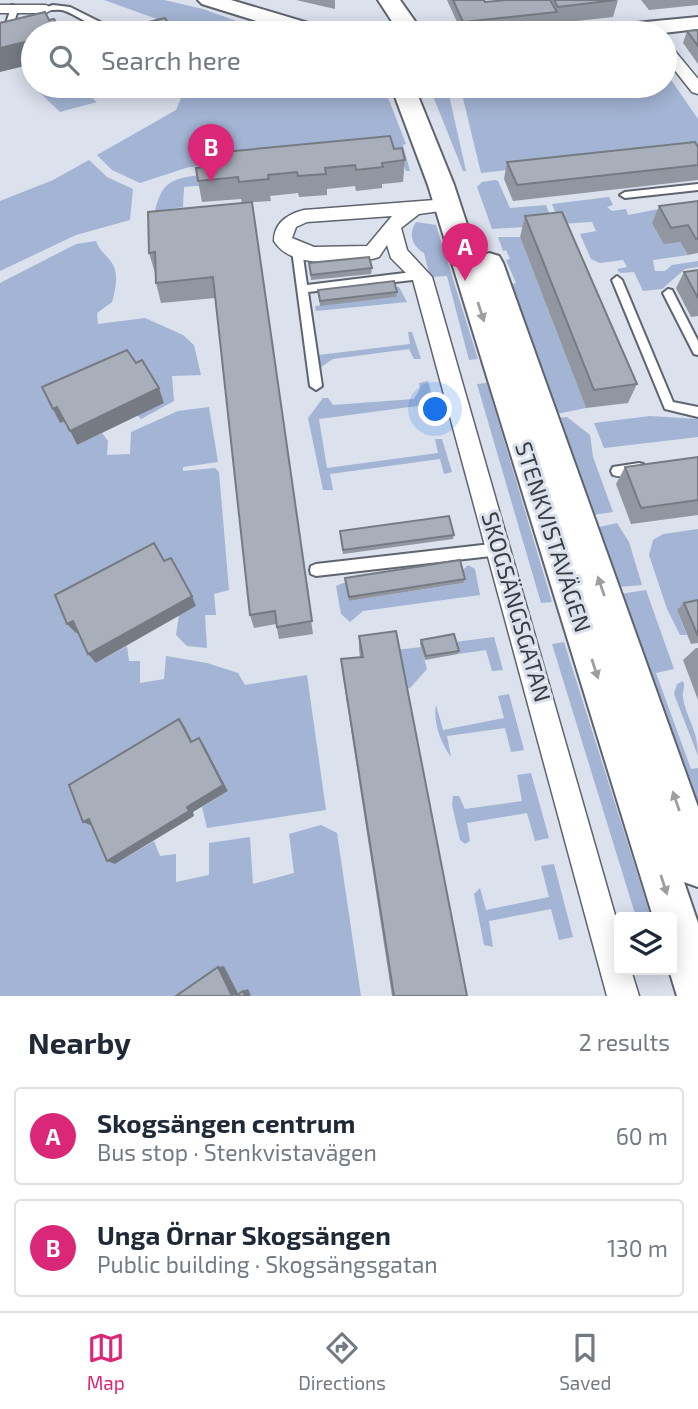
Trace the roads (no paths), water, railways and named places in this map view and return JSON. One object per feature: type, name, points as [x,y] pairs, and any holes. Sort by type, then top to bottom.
[{"type":"main road","points":[[209,0],[276,21]]},
{"type":"main road","points":[[375,0],[379,21]]},
{"type":"main road","points":[[389,0],[407,21]]},
{"type":"main road","points":[[677,25],[698,23]]},
{"type":"main road","name":"STENKVISTAVÄGEN","points":[[406,98],[444,206],[698,991]]},
{"type":"main road","name":"STENKVISTAVÄGEN","points":[[427,98],[444,206],[698,866]]},
{"type":"street","points":[[8,8],[46,9]]},
{"type":"street","points":[[677,63],[698,89]]},
{"type":"street","points":[[444,206],[391,226],[372,252],[311,255],[283,241],[283,232],[290,223],[304,216],[444,206]]},
{"type":"street","name":"SKOGSÄNGSGATAN","points":[[391,226],[398,253],[421,275],[500,549],[623,996]]},
{"type":"lane","points":[[46,9],[52,6],[73,8],[89,21]]},
{"type":"lane","points":[[0,26],[9,25],[8,8]]},
{"type":"lane","points":[[625,195],[698,187]]},
{"type":"lane","points":[[297,250],[316,386]]},
{"type":"lane","points":[[302,289],[421,275]]},
{"type":"lane","points":[[617,280],[669,406],[698,412]]},
{"type":"lane","points":[[668,293],[698,351]]},
{"type":"lane","points":[[617,471],[651,467]]},
{"type":"lane","points":[[316,570],[500,549]]},
{"type":"place","name":"Unga Örnar Skogsängen","points":[[211,182]]},
{"type":"place","name":"Skogsängen centrum","points":[[465,281]]}]
